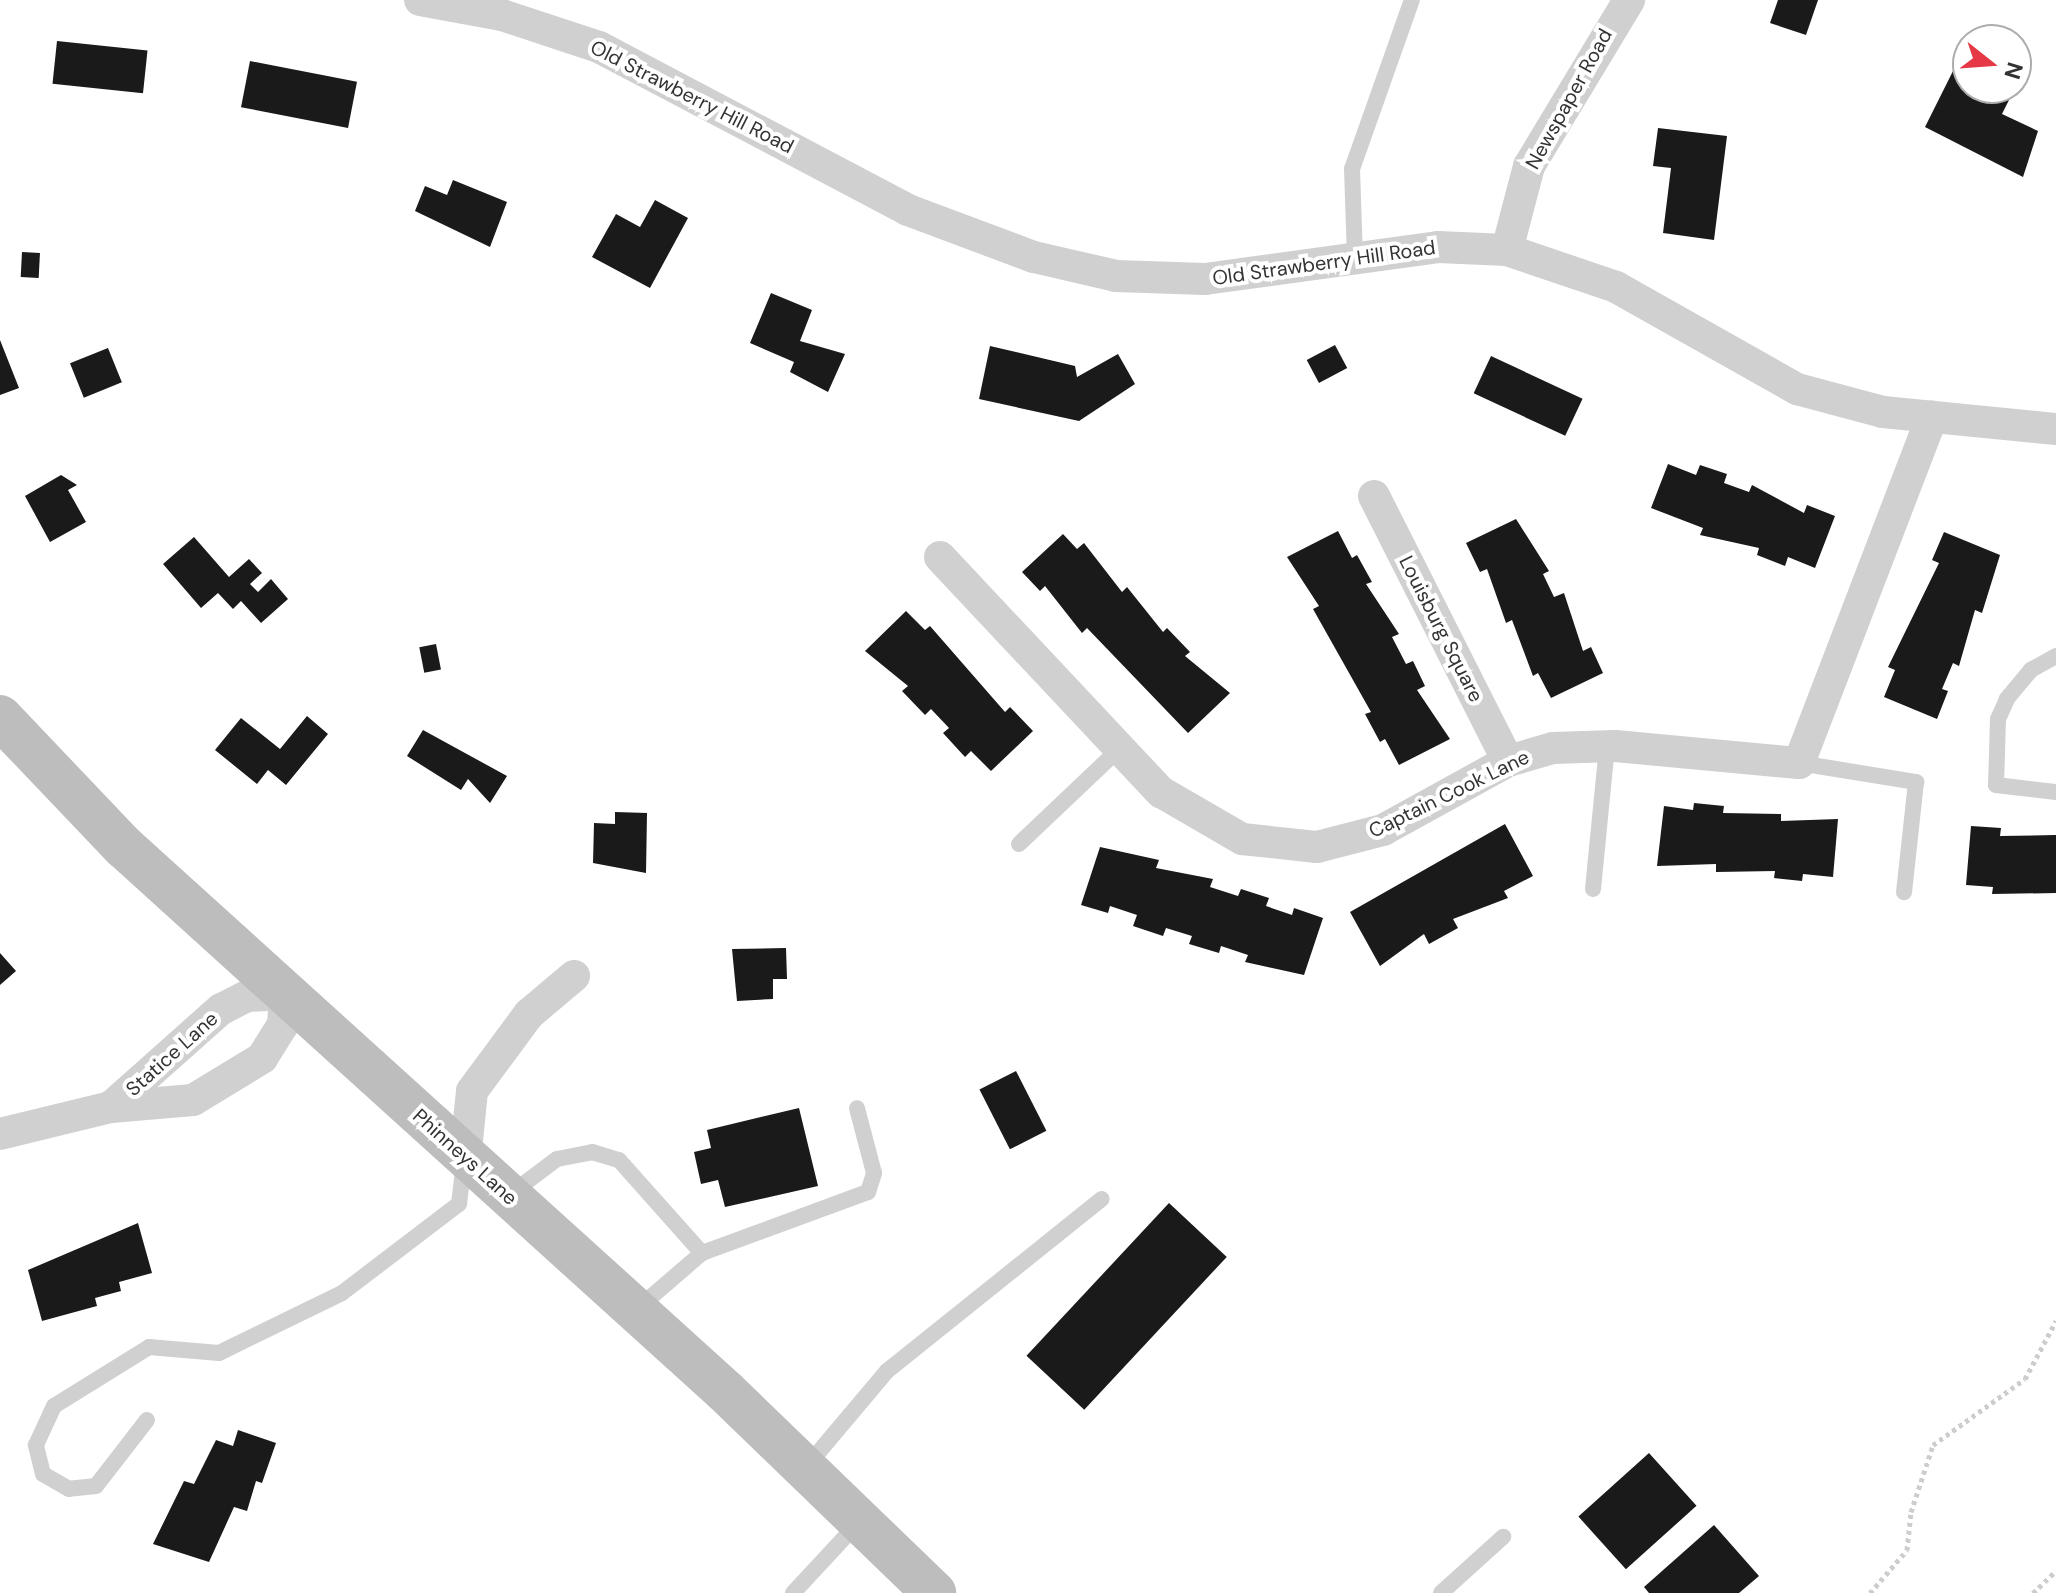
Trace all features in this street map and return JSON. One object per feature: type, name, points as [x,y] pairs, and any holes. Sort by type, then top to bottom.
[{"type":"main road","name":"Phinneys Lane","points":[[0,717],[92,817],[465,1160],[636,1310],[806,1467],[934,1593]]},
{"type":"street","name":"Old Strawberry Hill Road","points":[[420,0],[502,15],[599,47],[908,210],[1034,257],[1158,279],[1253,276],[1438,247],[1507,250],[1616,287],[1797,389],[1932,417],[2056,429]]},
{"type":"street","name":"Newspaper Road","points":[[1507,250],[1529,166],[1629,0]]},
{"type":"street","points":[[1799,763],[1932,417]]},
{"type":"street","name":"Louisburg Square","points":[[1374,496],[1508,761]]},
{"type":"street","name":"Captain Cook Lane","points":[[940,557],[1161,792],[1208,826],[1281,848],[1317,847],[1383,830],[1508,761],[1553,748],[1607,746],[1799,763]]},
{"type":"street","points":[[465,1160],[472,1091],[529,1014],[574,976]]},
{"type":"street","name":"Statice Lane","points":[[0,1134],[111,1107],[179,1106],[248,1069],[283,1025],[285,994],[247,996],[221,1009],[111,1107]]},
{"type":"lane","points":[[1355,259],[1352,169],[1412,0]]},
{"type":"lane","points":[[2056,656],[2031,670],[2007,699],[1998,719],[1996,785],[2056,792]]},
{"type":"lane","points":[[1593,889],[1607,746]]},
{"type":"lane","points":[[1019,844],[1120,748]]},
{"type":"lane","points":[[1799,763],[1916,782],[1904,892]]},
{"type":"lane","points":[[636,1310],[702,1253],[868,1192],[874,1173],[857,1108]]},
{"type":"lane","points":[[508,1196],[557,1159],[592,1152],[619,1160],[702,1253]]},
{"type":"lane","points":[[147,1420],[96,1486],[69,1489],[43,1474],[36,1445],[54,1406],[149,1347],[219,1353],[342,1293],[459,1204],[465,1160]]},
{"type":"lane","points":[[806,1467],[887,1371],[1102,1199]]},
{"type":"lane","points":[[793,1593],[859,1521]]},
{"type":"lane","points":[[1441,1593],[1503,1537]]},
{"type":"path","points":[[1870,1593],[1907,1550],[1911,1512],[1933,1445],[2025,1379],[2056,1321]]},
{"type":"path","points":[[2033,1593],[2056,1571]]},
{"type":"building","points":[[1778,0],[1818,0],[1806,35],[1770,23]]},
{"type":"building","points":[[57,41],[148,51],[143,93],[53,84]]},
{"type":"building","points":[[250,61],[357,82],[348,128],[241,107]]},
{"type":"building","points":[[1952,73],[1952,104],[2007,104],[2002,114],[2038,131],[2023,177],[1925,127]]},
{"type":"building","points":[[1658,128],[1727,136],[1714,240],[1663,233],[1671,168],[1653,166]]},
{"type":"building","points":[[453,180],[507,202],[490,247],[415,211],[425,186],[447,195]]},
{"type":"building","points":[[655,200],[688,218],[650,288],[592,257],[616,214],[640,227]]},
{"type":"building","points":[[22,252],[40,253],[39,278],[21,277]]},
{"type":"building","points":[[771,293],[812,310],[800,341],[845,354],[828,392],[790,372],[794,362],[750,343]]},
{"type":"building","points":[[0,340],[19,388],[0,395]]},
{"type":"building","points":[[1335,345],[1347,368],[1319,383],[1307,360]]},
{"type":"building","points":[[990,346],[1075,366],[1077,377],[1118,354],[1135,384],[1079,421],[979,399]]},
{"type":"building","points":[[108,348],[122,382],[84,398],[70,363]]},
{"type":"building","points":[[1491,356],[1583,399],[1565,436],[1474,393]]},
{"type":"building","points":[[1668,464],[1696,475],[1700,465],[1727,474],[1724,483],[1749,492],[1752,485],[1804,513],[1807,505],[1835,516],[1815,568],[1788,557],[1785,566],[1757,555],[1759,548],[1700,535],[1703,528],[1651,508]]},
{"type":"building","points":[[61,475],[77,485],[68,490],[86,522],[50,542],[25,496]]},
{"type":"building","points":[[1516,519],[1549,571],[1543,574],[1554,597],[1564,593],[1583,651],[1591,647],[1603,673],[1551,698],[1538,673],[1533,676],[1512,620],[1506,623],[1487,569],[1480,572],[1466,543]]},
{"type":"building","points":[[1338,531],[1352,558],[1357,555],[1372,582],[1366,584],[1399,634],[1392,637],[1406,664],[1413,661],[1425,686],[1417,690],[1450,739],[1399,765],[1385,739],[1380,742],[1365,714],[1371,712],[1313,609],[1319,606],[1287,557]]},
{"type":"building","points":[[1944,532],[2000,555],[1982,613],[1975,610],[1959,666],[1953,663],[1942,689],[1948,691],[1937,719],[1884,697],[1895,670],[1888,667],[1939,563],[1932,560]]},
{"type":"building","points":[[1063,534],[1077,549],[1084,543],[1122,592],[1127,587],[1163,632],[1167,628],[1190,652],[1185,656],[1230,693],[1188,733],[1087,628],[1082,633],[1045,586],[1040,591],[1022,572]]},
{"type":"building","points":[[194,537],[229,577],[249,559],[262,573],[250,584],[258,592],[271,579],[288,599],[261,623],[241,601],[233,609],[218,593],[201,608],[163,564]]},
{"type":"building","points":[[906,611],[925,630],[930,626],[1005,712],[1010,707],[1033,731],[991,771],[971,751],[965,757],[943,733],[949,728],[931,709],[925,715],[902,691],[908,686],[865,651]]},
{"type":"building","points":[[436,644],[441,670],[424,673],[419,647]]},
{"type":"building","points":[[307,716],[328,734],[286,785],[268,770],[257,784],[215,750],[241,718],[280,749]]},
{"type":"building","points":[[423,730],[507,776],[490,803],[468,779],[461,790],[407,756]]},
{"type":"building","points":[[1694,803],[1724,806],[1723,813],[1781,814],[1781,821],[1838,819],[1833,877],[1803,874],[1802,881],[1774,878],[1775,871],[1716,872],[1716,864],[1657,866],[1664,806],[1693,810]]},
{"type":"building","points":[[615,812],[647,813],[646,873],[593,863],[594,823],[615,824]]},
{"type":"building","points":[[1505,824],[1533,876],[1504,891],[1508,898],[1453,919],[1458,928],[1429,944],[1424,934],[1380,966],[1350,912]]},
{"type":"building","points":[[1971,826],[2001,828],[2000,836],[2056,835],[2056,893],[1992,894],[1993,887],[1966,885]]},
{"type":"building","points":[[1100,847],[1159,860],[1156,868],[1213,879],[1210,887],[1238,896],[1241,889],[1269,898],[1266,906],[1292,915],[1294,908],[1323,918],[1304,975],[1245,962],[1248,955],[1221,946],[1219,953],[1189,944],[1192,936],[1166,928],[1163,936],[1133,926],[1137,915],[1110,906],[1108,913],[1081,905]]},
{"type":"building","points":[[786,948],[787,979],[773,979],[773,999],[737,1001],[732,949]]},
{"type":"building","points":[[0,953],[16,971],[0,985]]},
{"type":"building","points":[[1016,1071],[1046,1131],[1010,1149],[979,1090]]},
{"type":"building","points":[[799,1108],[818,1186],[725,1207],[718,1180],[701,1184],[694,1152],[711,1148],[707,1130]]},
{"type":"building","points":[[1169,1203],[1227,1257],[1084,1410],[1026,1356]]},
{"type":"building","points":[[138,1223],[152,1273],[119,1282],[121,1291],[95,1298],[97,1306],[42,1321],[28,1270]]},
{"type":"building","points":[[238,1430],[276,1443],[262,1483],[256,1481],[247,1511],[234,1507],[209,1562],[153,1544],[184,1481],[194,1484],[216,1440],[233,1446]]},
{"type":"building","points":[[1649,1453],[1697,1506],[1626,1569],[1578,1517]]},
{"type":"building","points":[[1714,1525],[1759,1576],[1739,1593],[1649,1593],[1644,1587]]}]
